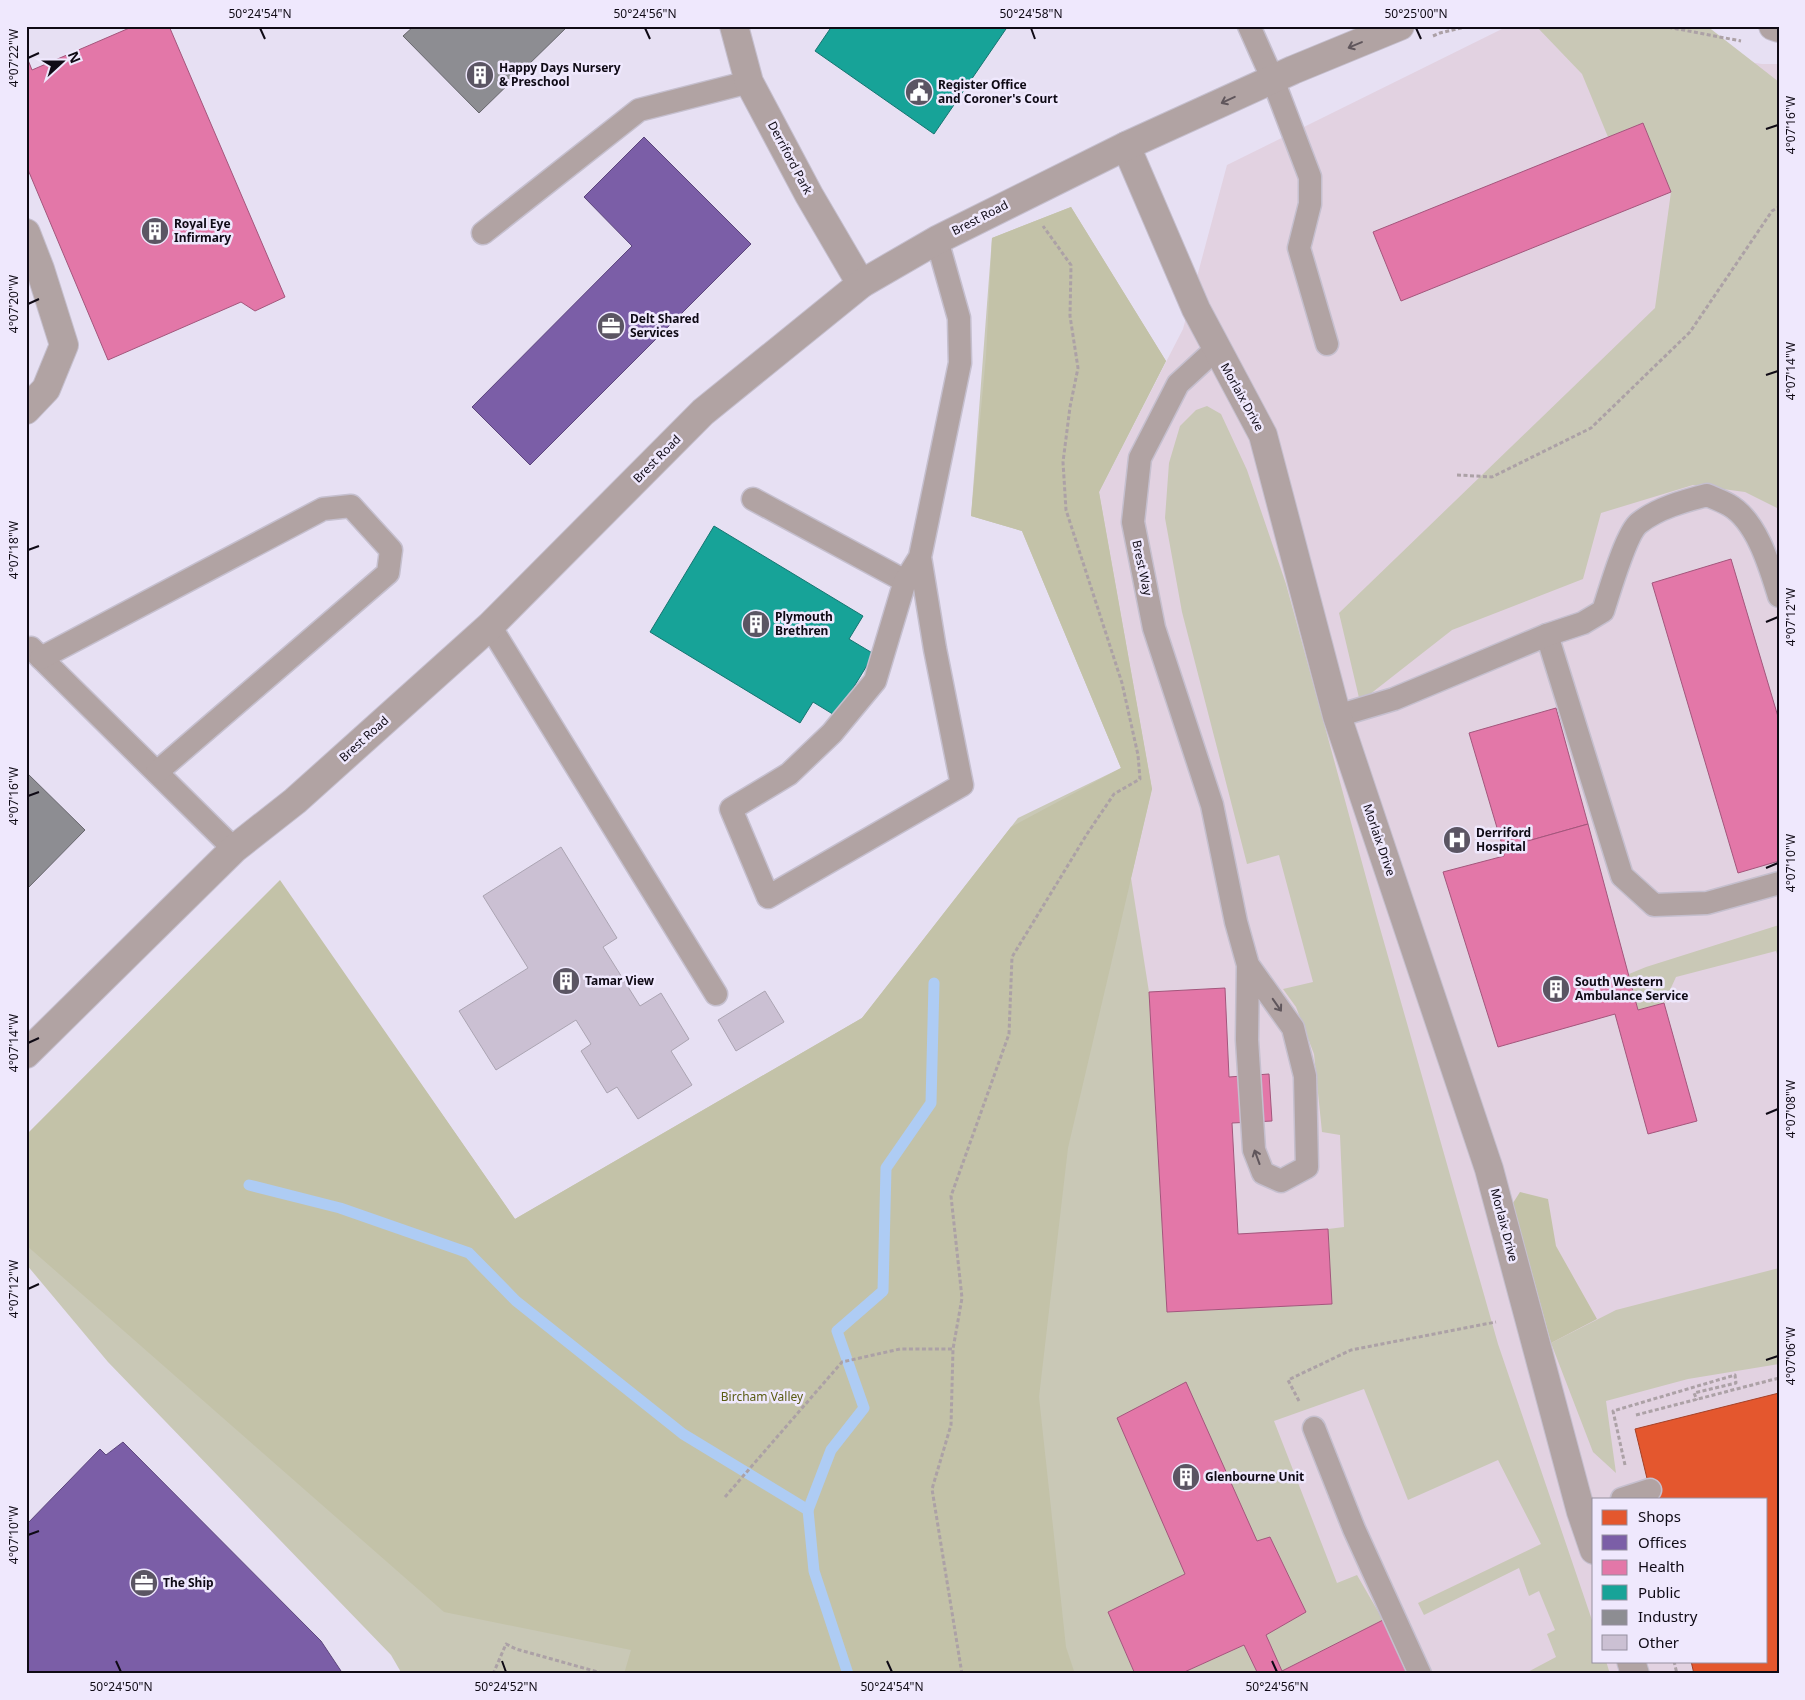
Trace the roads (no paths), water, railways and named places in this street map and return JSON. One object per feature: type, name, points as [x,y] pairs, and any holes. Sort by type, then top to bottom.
[{"type":"street","name":"Derriford Park","points":[[734,26],[749,82],[809,195],[861,284]]},
{"type":"street","name":"Brest Road","points":[[26,1054],[234,849],[295,801],[490,626],[703,412],[861,284],[937,240],[1126,146],[1400,26]]},
{"type":"street","points":[[1773,26],[1779,28]]},
{"type":"street","name":"Morlaix Drive","points":[[1126,146],[1196,309],[1263,435],[1337,716],[1489,1169],[1587,1510],[1592,1539]]},
{"type":"street","points":[[26,233],[40,269],[64,345],[46,388],[26,410]]},
{"type":"street","points":[[1631,1662],[1635,1674]]},
{"type":"lane","points":[[1249,26],[1273,80],[1310,177],[1310,204],[1299,248],[1327,344]]},
{"type":"lane","points":[[483,234],[639,110],[749,82]]},
{"type":"lane","points":[[920,557],[935,649],[962,785],[768,896],[731,809],[789,774],[832,733],[875,681],[906,581],[920,557],[960,363],[959,318],[937,240]]},
{"type":"lane","name":"Brest Way","points":[[1216,349],[1178,384],[1140,458],[1133,522],[1154,628],[1212,804],[1236,922],[1248,965]]},
{"type":"lane","points":[[1337,716],[1394,699],[1583,622],[1603,611],[1625,547],[1638,524],[1663,510],[1707,495],[1729,505],[1748,521],[1770,568],[1779,596]]},
{"type":"lane","points":[[753,499],[906,581]]},
{"type":"lane","points":[[157,772],[388,573],[391,550],[351,506],[323,509],[34,653],[234,849]]},
{"type":"lane","points":[[490,626],[716,994]]},
{"type":"lane","points":[[1547,636],[1622,876],[1654,906],[1706,903],[1779,883]]},
{"type":"lane","points":[[1248,965],[1293,1028],[1305,1076],[1307,1167],[1281,1181],[1263,1173],[1254,1150],[1247,1040],[1248,965]]},
{"type":"lane","points":[[1314,1428],[1354,1529],[1420,1674]]},
{"type":"waterway","points":[[848,1674],[814,1571],[808,1510],[831,1450],[864,1408],[837,1331],[883,1291],[886,1168],[931,1103],[934,983]]},
{"type":"waterway","points":[[249,1185],[340,1208],[469,1253],[516,1301],[683,1434],[808,1510]]},
{"type":"place","name":"Happy Days Nursery & Preschool","points":[[480,75]]},
{"type":"place","name":"Register Office and Coroner's Court","points":[[919,92]]},
{"type":"place","name":"Royal Eye Infirmary","points":[[155,231]]},
{"type":"place","name":"Delt Shared Services","points":[[611,326]]},
{"type":"place","name":"Plymouth Brethren","points":[[756,624]]},
{"type":"place","name":"Derriford Hospital","points":[[1457,840]]},
{"type":"place","name":"Tamar View","points":[[566,981]]},
{"type":"place","name":"South Western Ambulance Service","points":[[1556,989]]},
{"type":"place","name":"Glenbourne Unit","points":[[1186,1477]]},
{"type":"place","name":"The Ship","points":[[144,1583]]},
{"type":"park label","name":"Bircham Valley","points":[[762,1397]]}]
